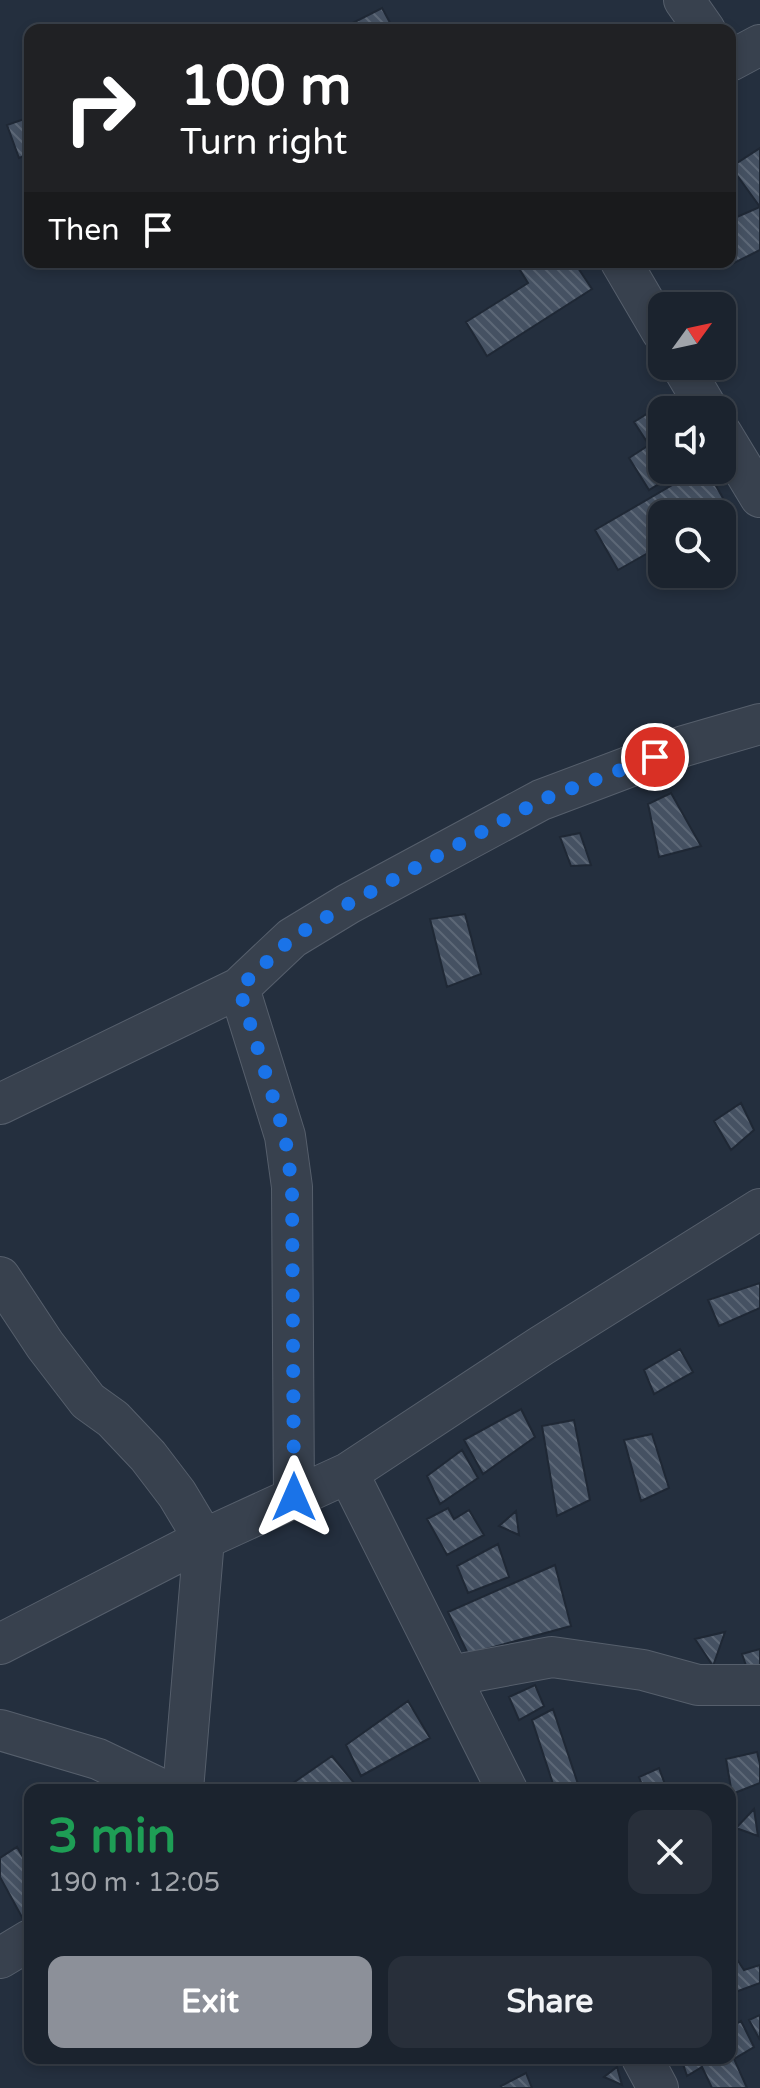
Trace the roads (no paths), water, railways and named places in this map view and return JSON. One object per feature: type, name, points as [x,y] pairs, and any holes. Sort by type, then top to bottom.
[{"type":"street","points":[[684,0],[701,24]]},
{"type":"street","points":[[736,58],[760,45]]},
{"type":"street","points":[[625,268],[648,308]]},
{"type":"street","points":[[739,443],[760,497]]},
{"type":"street","points":[[0,1104],[239,988],[292,938],[348,904],[541,800],[684,746],[760,724]]},
{"type":"street","points":[[239,988],[285,1136],[292,1187],[294,1497]]},
{"type":"street","points":[[0,1644],[204,1539],[348,1473],[541,1346],[760,1209]]},
{"type":"street","points":[[0,1277],[45,1345],[88,1401],[113,1419],[148,1456],[177,1494],[204,1539],[184,1784]]},
{"type":"street","points":[[348,1473],[504,1784]]},
{"type":"street","points":[[450,1676],[552,1657],[643,1670],[698,1685],[760,1685]]},
{"type":"street","points":[[0,1730],[98,1759],[150,1784]]},
{"type":"street","points":[[0,1958],[24,1944]]},
{"type":"street","points":[[645,2064],[658,2088]]}]
